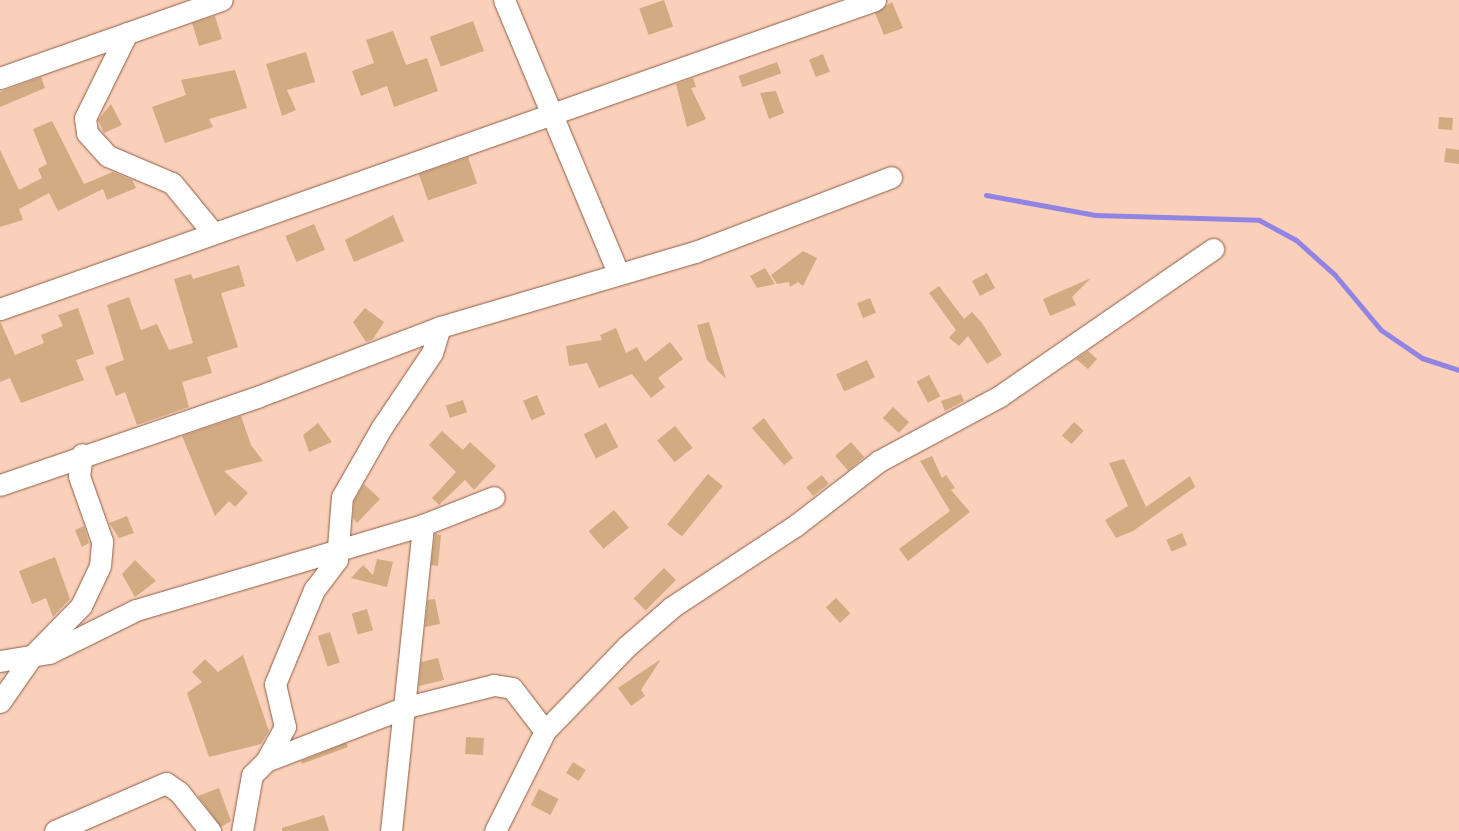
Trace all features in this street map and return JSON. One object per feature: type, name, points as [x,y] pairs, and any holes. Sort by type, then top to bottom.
[{"type":"street","points":[[0,78],[222,0]]},
{"type":"street","points":[[504,0],[618,272]]},
{"type":"street","points":[[0,309],[550,113],[875,0]]},
{"type":"street","points":[[127,33],[86,118],[87,133],[108,156],[172,183],[213,233]]},
{"type":"street","points":[[0,485],[82,454],[257,396],[440,327],[618,272],[695,252],[891,176]]},
{"type":"street","points":[[495,831],[545,731],[626,647],[720,572],[795,526],[879,461],[1000,396],[1070,350],[1214,249]]},
{"type":"street","points":[[242,831],[252,775],[266,761],[285,727],[274,684],[314,590],[337,560],[342,497],[382,427],[432,353],[440,327]]},
{"type":"street","points":[[0,702],[32,656],[81,606],[100,566],[102,541],[79,476],[82,454]]},
{"type":"street","points":[[0,662],[49,653],[136,610],[339,548],[423,525],[494,497]]},
{"type":"street","points":[[391,831],[423,525]]},
{"type":"street","points":[[266,761],[403,708],[503,684],[512,688],[545,731]]},
{"type":"street","points":[[55,831],[166,783],[180,792],[210,831]]},
{"type":"building","points":[[664,0],[673,26],[649,35],[639,8]]},
{"type":"building","points":[[892,2],[903,28],[884,35],[875,13]]},
{"type":"building","points":[[215,16],[222,39],[199,46],[192,23]]},
{"type":"building","points":[[473,21],[484,51],[441,67],[430,37]]},
{"type":"building","points":[[393,31],[406,65],[427,58],[438,91],[394,107],[387,86],[361,96],[352,71],[374,63],[366,40]]},
{"type":"building","points":[[306,52],[315,82],[287,90],[296,110],[282,116],[266,64]]},
{"type":"building","points":[[823,54],[830,72],[816,77],[809,59]]},
{"type":"building","points":[[777,62],[781,73],[743,87],[738,76]]},
{"type":"building","points":[[235,70],[247,108],[209,119],[213,127],[165,143],[152,107],[186,95],[181,80]]},
{"type":"building","points":[[41,77],[45,88],[0,107],[0,92]]},
{"type":"building","points":[[693,78],[696,87],[691,88],[706,119],[687,127],[676,84]]},
{"type":"building","points":[[776,91],[784,113],[769,119],[760,93]]},
{"type":"building","points":[[111,104],[122,125],[104,133],[98,120]]},
{"type":"building","points":[[1439,117],[1453,118],[1452,130],[1438,129]]},
{"type":"building","points":[[52,121],[84,184],[113,172],[132,180],[136,188],[107,200],[103,189],[58,211],[49,193],[19,209],[23,220],[0,227],[0,150],[19,190],[42,178],[38,169],[47,164],[33,129]]},
{"type":"building","points":[[1446,148],[1459,150],[1459,164],[1444,162]]},
{"type":"building","points":[[468,157],[477,183],[428,200],[419,174]]},
{"type":"building","points":[[393,215],[404,241],[354,262],[345,240]]},
{"type":"building","points":[[314,224],[325,250],[296,262],[285,236]]},
{"type":"building","points":[[803,251],[817,258],[803,286],[798,282],[790,287],[789,282],[777,284],[771,275]]},
{"type":"building","points":[[239,265],[245,286],[221,293],[238,347],[207,357],[212,373],[182,382],[189,407],[137,425],[125,392],[116,396],[105,367],[124,360],[107,305],[129,297],[141,330],[157,324],[169,350],[193,343],[174,279],[191,274],[193,279]]},
{"type":"building","points":[[765,268],[775,284],[757,288],[750,276]]},
{"type":"building","points":[[987,273],[995,288],[980,296],[972,281]]},
{"type":"building","points":[[1091,278],[1072,297],[1076,305],[1050,316],[1043,299]]},
{"type":"building","points":[[939,286],[964,319],[972,312],[982,323],[1002,355],[987,364],[968,336],[959,346],[949,338],[956,330],[929,293]]},
{"type":"building","points":[[870,298],[876,313],[863,318],[857,303]]},
{"type":"building","points":[[78,308],[94,354],[76,360],[84,380],[21,403],[10,378],[0,382],[0,321],[15,355],[44,343],[41,335],[63,326],[58,315]]},
{"type":"building","points":[[365,308],[384,322],[373,339],[366,342],[353,322]]},
{"type":"building","points":[[709,322],[726,379],[707,360],[697,325]]},
{"type":"building","points":[[616,328],[626,353],[637,347],[645,362],[670,342],[683,359],[658,378],[665,387],[651,398],[632,374],[599,388],[587,363],[569,366],[566,346],[602,340],[600,335]]},
{"type":"building","points":[[1088,351],[1097,359],[1088,369],[1076,359]]},
{"type":"building","points":[[867,360],[875,377],[844,392],[836,374]]},
{"type":"building","points":[[929,375],[940,396],[928,403],[917,382]]},
{"type":"building","points":[[961,394],[964,401],[945,411],[941,401]]},
{"type":"building","points":[[537,395],[545,414],[531,420],[523,401]]},
{"type":"building","points":[[463,400],[467,412],[450,418],[446,406]]},
{"type":"building","points":[[893,407],[909,422],[899,433],[883,418]]},
{"type":"building","points":[[241,416],[251,445],[263,461],[224,471],[248,493],[235,507],[229,501],[215,516],[182,436]]},
{"type":"building","points":[[764,418],[793,458],[784,465],[752,428]]},
{"type":"building","points":[[1074,422],[1084,431],[1072,444],[1062,435]]},
{"type":"building","points":[[318,423],[332,442],[309,452],[303,435]]},
{"type":"building","points":[[606,423],[618,447],[596,458],[584,434]]},
{"type":"building","points":[[675,426],[693,448],[675,462],[657,440]]},
{"type":"building","points":[[442,431],[463,450],[470,442],[496,466],[474,490],[465,480],[439,505],[432,498],[456,472],[429,445]]},
{"type":"building","points":[[851,442],[864,457],[848,471],[835,456]]},
{"type":"building","points":[[932,456],[942,478],[946,475],[955,488],[951,490],[970,512],[908,561],[899,549],[950,511],[920,461]]},
{"type":"building","points":[[1124,459],[1146,507],[1190,476],[1195,487],[1133,531],[1116,538],[1105,520],[1128,506],[1109,463]]},
{"type":"building","points":[[708,474],[723,486],[682,536],[667,525]]},
{"type":"building","points":[[822,475],[829,484],[813,496],[806,487]]},
{"type":"building","points":[[364,484],[380,499],[357,523],[353,518],[354,501]]},
{"type":"building","points":[[614,510],[629,528],[604,549],[589,531]]},
{"type":"building","points":[[127,516],[134,533],[119,538],[109,523]]},
{"type":"building","points":[[84,526],[89,543],[82,547],[75,530]]},
{"type":"building","points":[[1182,533],[1187,545],[1171,552],[1166,540]]},
{"type":"building","points":[[435,534],[441,535],[438,566],[431,565]]},
{"type":"building","points":[[55,557],[70,599],[53,617],[46,598],[32,604],[19,571]]},
{"type":"building","points":[[377,559],[393,562],[387,587],[351,578],[363,565],[373,575]]},
{"type":"building","points":[[135,560],[156,581],[135,597],[122,574]]},
{"type":"building","points":[[664,568],[676,580],[646,610],[634,598]]},
{"type":"building","points":[[836,598],[850,613],[840,623],[826,608]]},
{"type":"building","points":[[435,599],[440,624],[425,627],[428,600]]},
{"type":"building","points":[[367,609],[373,630],[358,635],[352,613]]},
{"type":"building","points":[[330,632],[340,662],[328,666],[318,636]]},
{"type":"building","points":[[243,655],[269,731],[261,744],[209,757],[187,693],[202,682],[192,672],[205,659],[218,672]]},
{"type":"building","points":[[438,658],[444,680],[419,686],[421,662]]},
{"type":"building","points":[[661,659],[641,690],[645,696],[631,706],[618,688]]},
{"type":"building","points":[[466,737],[484,738],[483,755],[465,754]]},
{"type":"building","points":[[346,743],[348,747],[302,764],[301,761]]},
{"type":"building","points":[[573,762],[586,770],[579,781],[566,773]]},
{"type":"building","points":[[219,788],[231,821],[221,827],[198,796]]},
{"type":"building","points":[[539,789],[559,799],[550,815],[531,805]]},
{"type":"building","points":[[324,815],[329,831],[282,831],[282,828]]},
{"type":"waterway","points":[[986,195],[1095,215],[1259,220],[1296,240],[1335,275],[1381,330],[1422,358],[1459,370]]}]
